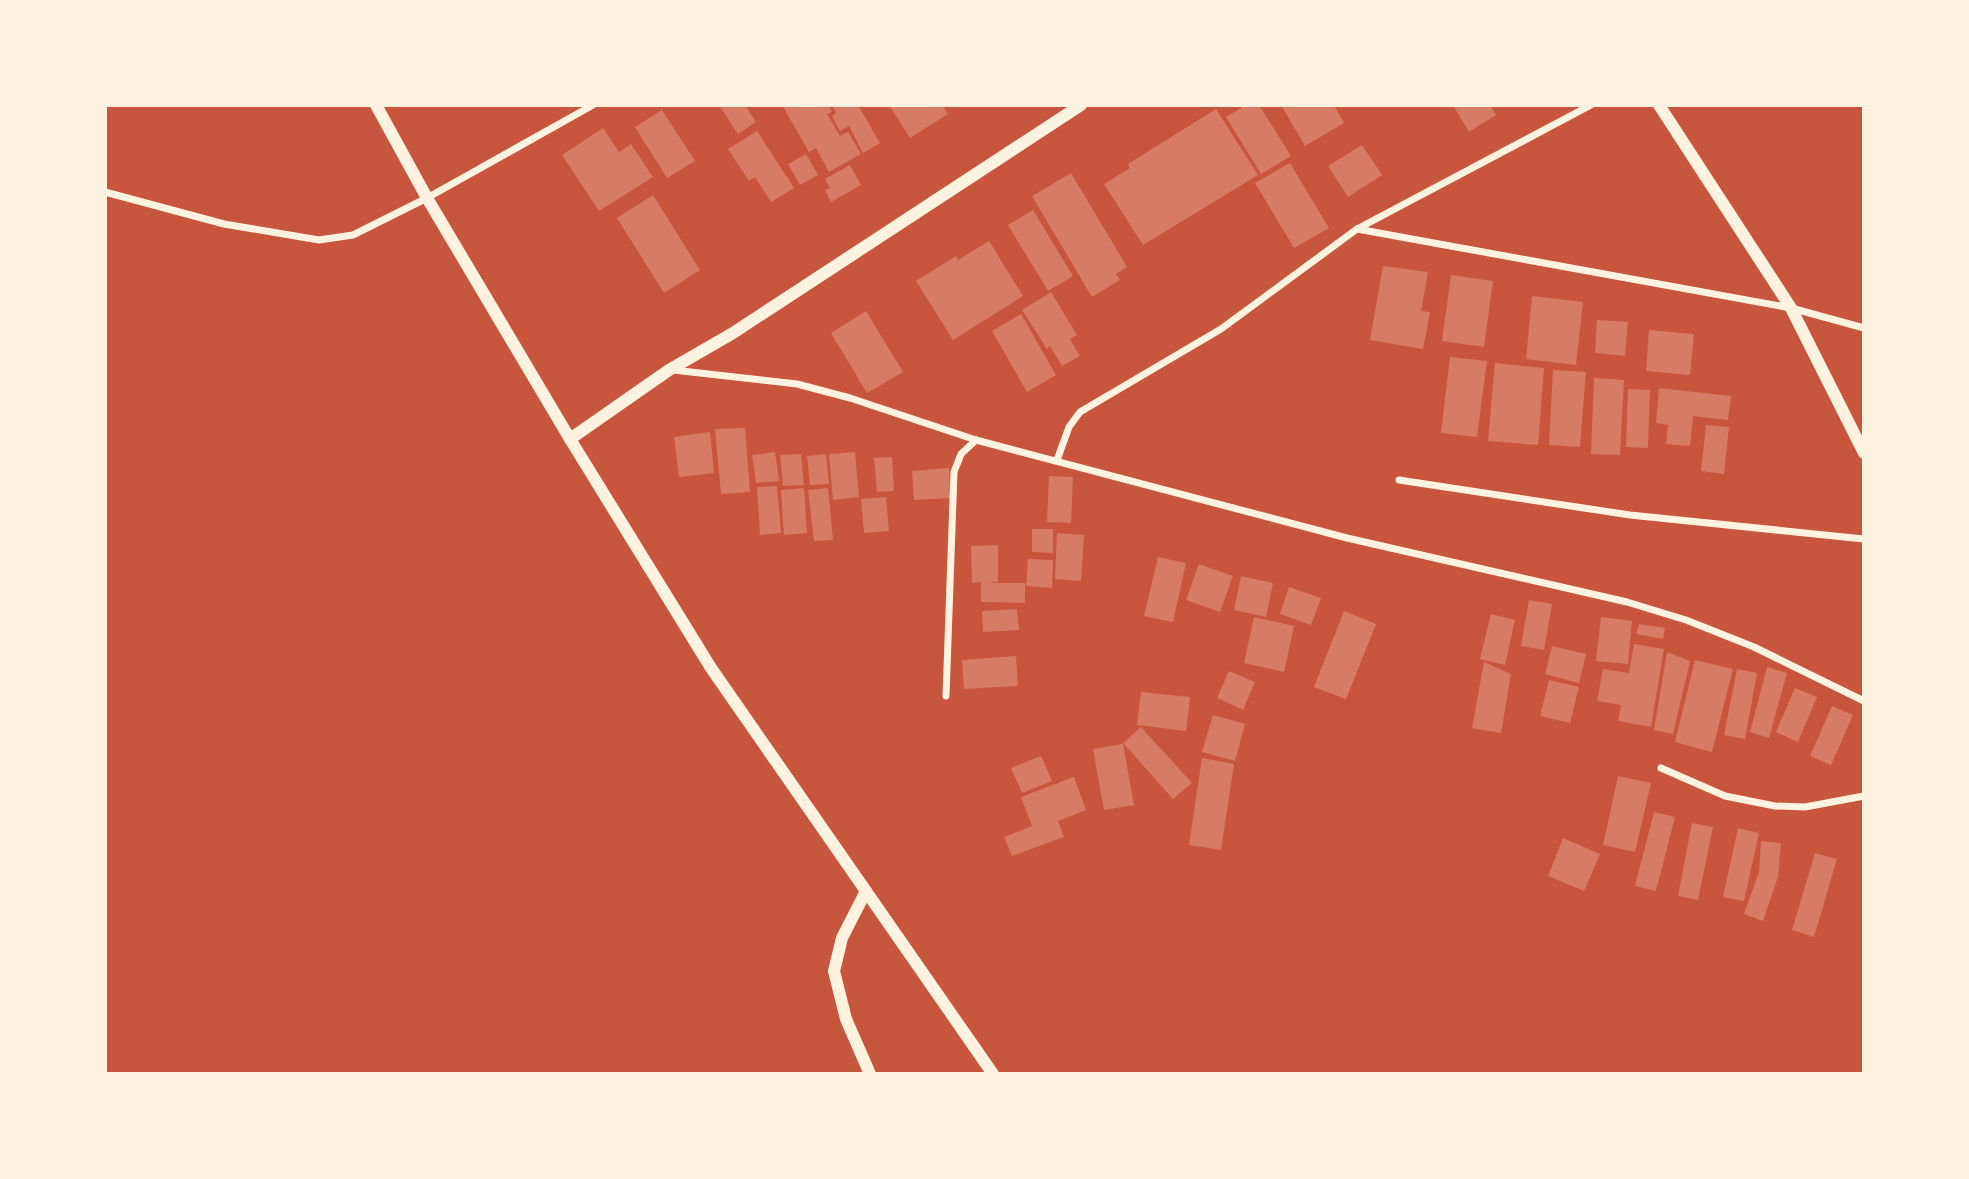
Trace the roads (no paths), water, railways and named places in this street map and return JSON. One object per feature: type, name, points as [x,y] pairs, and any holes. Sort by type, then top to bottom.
[{"type":"street","points":[[376,105],[427,198],[570,439],[711,668],[993,1074]]},
{"type":"street","points":[[105,192],[224,224],[319,240],[353,236],[593,105]]},
{"type":"street","points":[[570,439],[669,370],[733,333],[1081,105]]},
{"type":"street","points":[[1056,460],[1069,427],[1080,412],[1221,329],[1357,229],[1591,105]]},
{"type":"street","points":[[1659,105],[1791,309],[1864,453]]},
{"type":"street","points":[[1357,229],[1791,309],[1864,328]]},
{"type":"street","points":[[669,370],[797,384],[850,398],[976,440],[1347,538],[1627,602],[1686,620],[1754,647],[1864,701]]},
{"type":"street","points":[[946,696],[954,472],[961,454],[976,440]]},
{"type":"street","points":[[1398,480],[1630,515],[1864,539]]},
{"type":"street","points":[[1661,768],[1725,796],[1775,806],[1805,807],[1864,796]]},
{"type":"street","points":[[866,891],[842,938],[834,971],[846,1019],[870,1074]]}]
